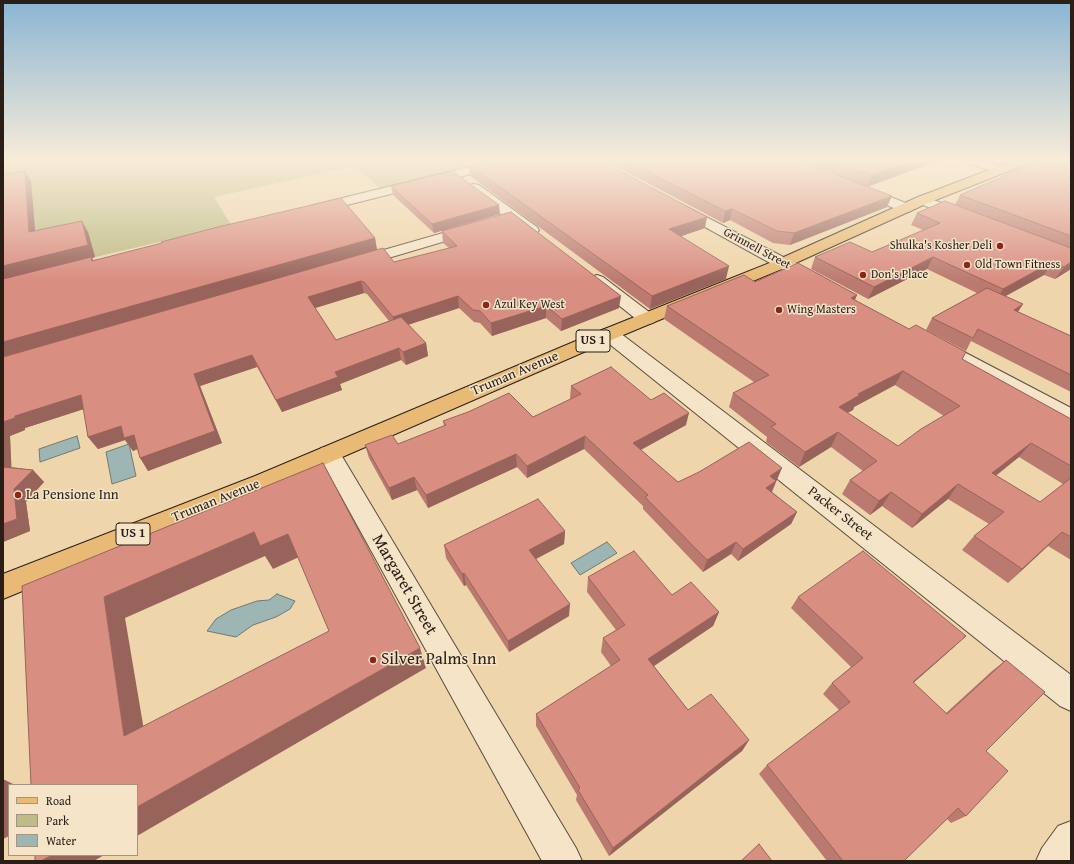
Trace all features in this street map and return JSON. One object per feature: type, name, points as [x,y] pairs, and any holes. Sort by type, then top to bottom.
[{"type":"main road","name":"Truman Avenue","points":[[3,587],[329,454],[647,318],[783,263],[923,200]]},
{"type":"street","points":[[302,212],[349,200]]},
{"type":"street","points":[[492,200],[544,240]]},
{"type":"street","points":[[901,200],[974,220]]},
{"type":"street","name":"Grinnell Street","points":[[669,202],[834,291]]},
{"type":"street","points":[[346,265],[514,216]]},
{"type":"street","points":[[587,272],[647,318]]},
{"type":"street","name":"Packer Street","points":[[609,334],[1071,694]]},
{"type":"street","points":[[918,335],[1071,417]]},
{"type":"street","name":"Margaret Street","points":[[329,454],[563,861]]},
{"type":"street","points":[[1056,861],[1071,839]]},
{"type":"green space","points":[[3,200],[216,200],[231,225],[36,271],[3,248]]},
{"type":"water","points":[[77,436],[80,448],[40,462],[39,449]]},
{"type":"water","points":[[129,444],[136,476],[112,484],[106,452]]},
{"type":"water","points":[[607,542],[617,553],[580,575],[571,563]]},
{"type":"water","points":[[277,594],[295,601],[290,609],[276,617],[253,625],[236,637],[207,631],[216,619],[231,610],[257,601],[269,600]]},
{"type":"building","points":[[3,200],[27,200],[29,232],[82,221],[88,245],[3,266]]},
{"type":"building","points":[[331,200],[343,200],[375,238],[3,342],[3,279],[91,257],[92,261],[218,227]]},
{"type":"building","points":[[406,200],[493,200],[499,205],[432,224]]},
{"type":"building","points":[[518,200],[676,200],[707,217],[669,229],[729,266],[652,296]]},
{"type":"building","points":[[704,200],[881,200],[794,233],[777,231],[732,209],[725,211]]},
{"type":"building","points":[[974,200],[1071,200],[1071,236]]},
{"type":"building","points":[[945,201],[1071,248],[1071,262],[1064,267],[1052,262],[1003,289],[933,257],[874,287],[815,257],[850,242],[872,252],[940,223],[917,213]]},
{"type":"building","points":[[511,212],[621,296],[562,319],[546,306],[491,323],[480,311],[473,310],[458,296],[393,317],[364,282],[361,281],[308,297],[336,340],[401,317],[426,343],[403,352],[399,348],[335,372],[338,377],[276,400],[252,355],[194,374],[215,431],[140,458],[134,435],[124,438],[121,426],[88,437],[81,395],[15,416],[15,418],[3,422],[3,357],[383,248],[394,262],[457,246],[442,231]]},
{"type":"building","points":[[798,263],[857,295],[851,298],[909,329],[916,325],[966,352],[962,359],[1071,419],[1071,466],[1031,443],[992,473],[1040,502],[1071,478],[1071,537],[1062,532],[1022,569],[974,536],[1004,512],[958,484],[922,514],[891,492],[879,501],[850,480],[877,461],[838,432],[805,452],[771,427],[776,424],[733,393],[769,375],[667,306],[744,275],[755,282]],"holes":[[[903,371],[960,406],[921,429],[898,446],[839,407],[860,395],[858,394]]]},
{"type":"building","points":[[987,288],[1023,304],[1014,310],[1071,336],[1071,375],[978,329],[973,338],[932,318]]},
{"type":"building","points":[[611,367],[651,400],[664,393],[689,413],[633,443],[678,482],[699,472],[749,442],[782,468],[770,476],[776,481],[766,488],[797,512],[743,549],[736,542],[707,560],[645,497],[648,495],[585,436],[527,466],[516,454],[426,495],[414,477],[389,488],[365,445],[392,435],[398,444],[446,425],[443,421],[468,412],[509,393],[533,417],[581,394],[571,386]]},
{"type":"building","name":"Silver Palms Inn","points":[[323,463],[420,648],[138,806],[138,784],[31,784],[22,586]],"holes":[[[254,532],[260,546],[288,534],[329,631],[124,736],[104,597]]]},
{"type":"building","points":[[3,467],[33,470],[14,489],[17,519],[3,524]]},
{"type":"building","points":[[538,499],[565,531],[529,550],[570,604],[508,641],[444,545]]},
{"type":"building","points":[[634,551],[672,595],[691,582],[719,612],[648,659],[688,710],[711,694],[749,740],[613,848],[578,790],[580,788],[536,714],[620,660],[603,638],[625,625],[588,577]]},
{"type":"building","points":[[863,551],[966,636],[913,682],[947,714],[1006,660],[1045,692],[986,751],[1008,771],[966,816],[958,808],[904,861],[843,861],[767,765],[850,702],[832,683],[863,658],[798,597]]},
{"type":"building","points":[[759,844],[772,861],[741,861]]},
{"type":"building","points":[[35,856],[50,856],[41,861],[35,861]]},
{"type":"place","name":"Shulka's Kosher Deli","points":[[1000,246]]},
{"type":"place","name":"Old Town Fitness","points":[[967,265]]},
{"type":"place","name":"Don's Place","points":[[863,275]]},
{"type":"place","name":"Azul Key West","points":[[486,305]]},
{"type":"place","name":"Wing Masters","points":[[779,310]]},
{"type":"place","name":"La Pensione Inn","points":[[18,495]]},
{"type":"place","name":"Silver Palms Inn","points":[[373,660]]}]
